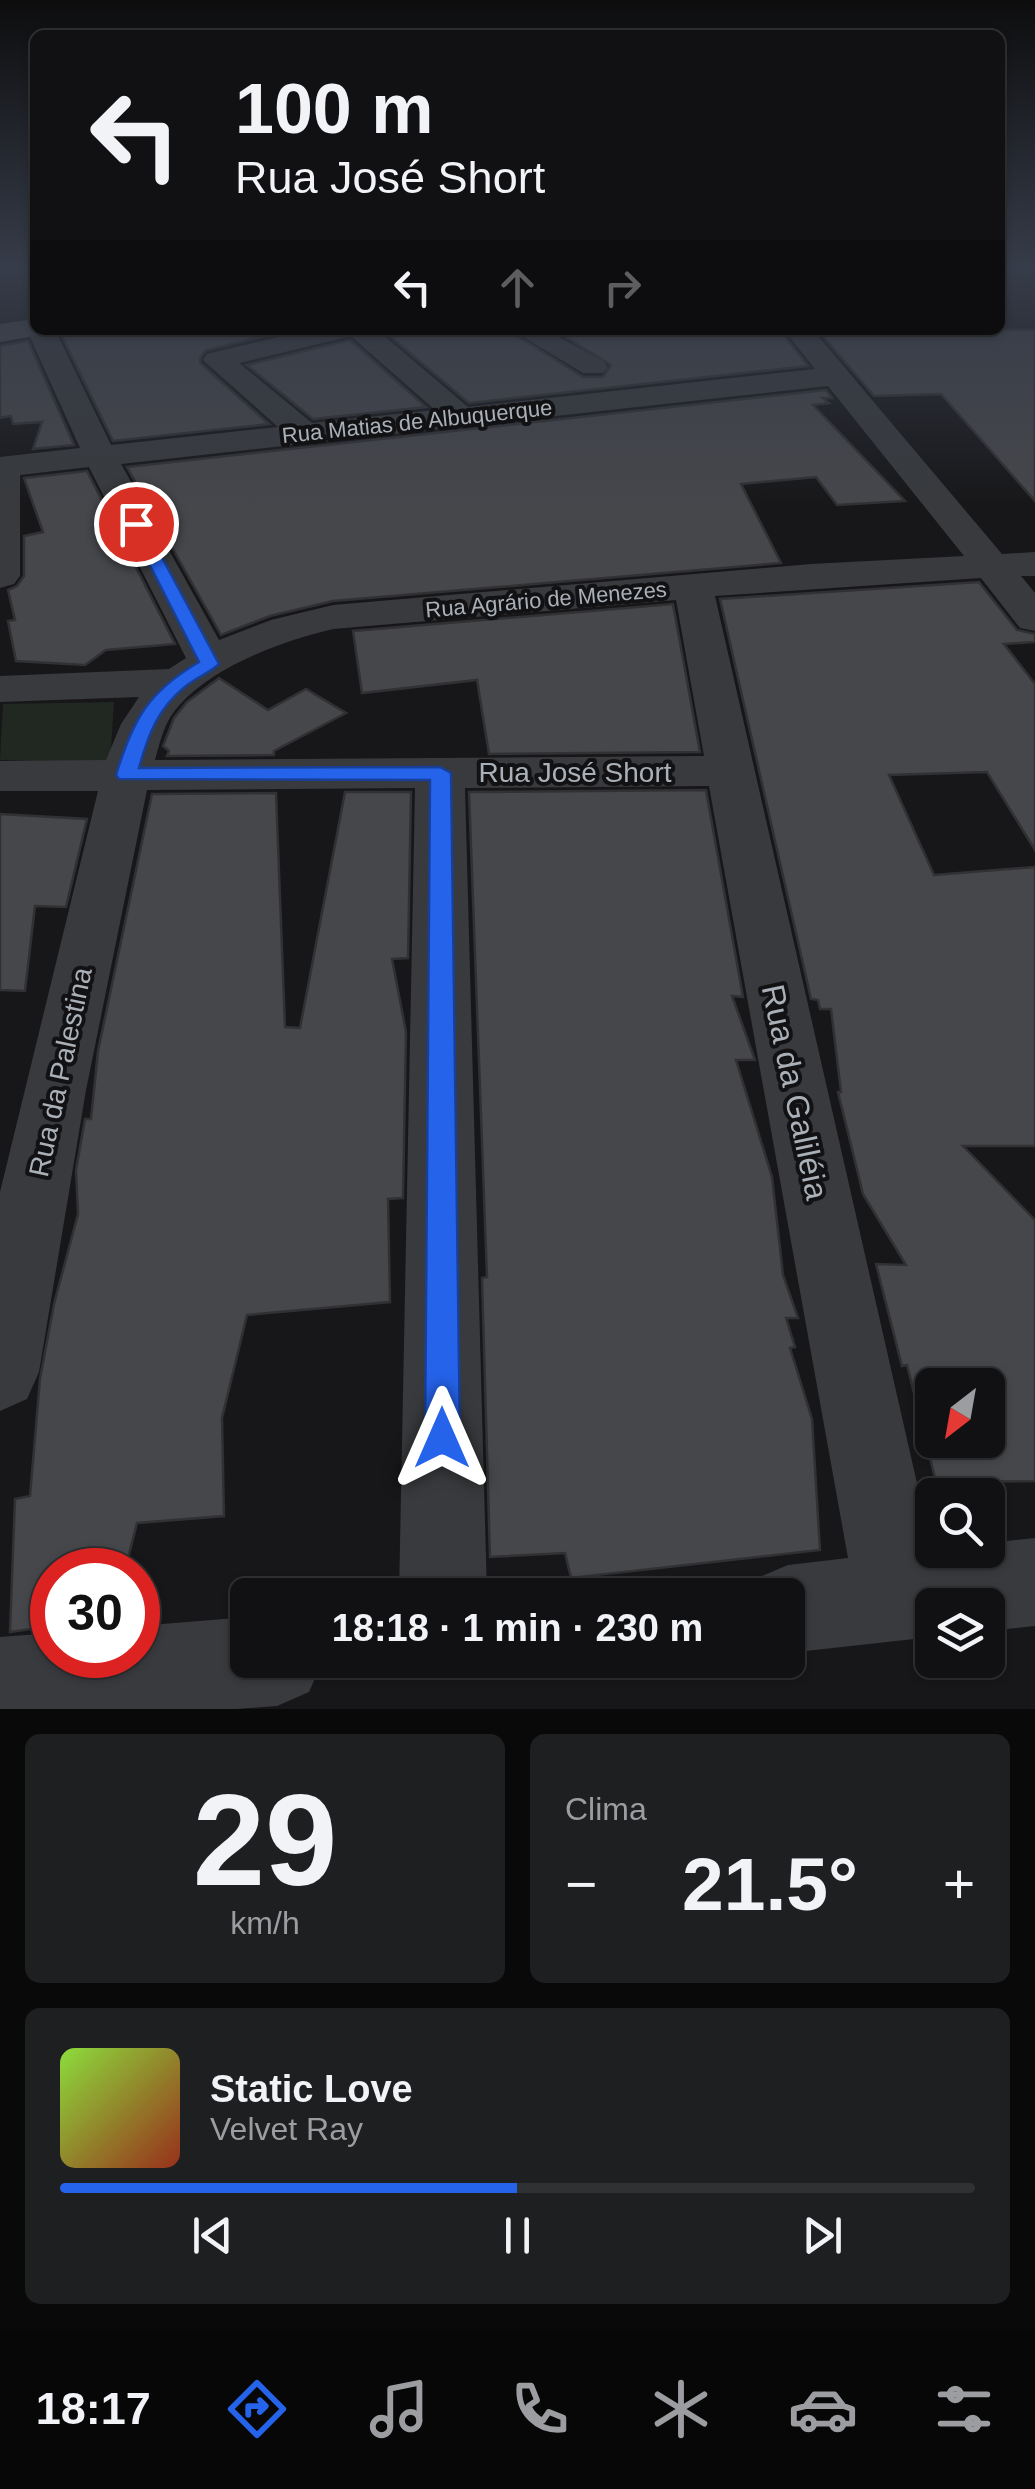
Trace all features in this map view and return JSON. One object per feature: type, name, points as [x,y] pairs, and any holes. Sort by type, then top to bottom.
[{"type":"street","points":[[0,688],[195,672],[100,455],[47,347]]},
{"type":"street","points":[[273,347],[217,360],[304,433]]},
{"type":"street","points":[[380,347],[461,416]]},
{"type":"street","points":[[556,347],[593,367]]},
{"type":"street","points":[[811,347],[1035,619]]},
{"type":"street","name":"Rua Matias de Albuquerque","points":[[1,467],[835,376]]},
{"type":"street","points":[[0,576],[1,467]]},
{"type":"street","name":"Rua Agrário de Menezes","points":[[126,775],[140,730],[155,706],[195,672],[270,633],[333,617],[693,586],[1035,564]]},
{"type":"street","name":"Rua da Galiléia","points":[[693,586],[899,1598]]},
{"type":"street","name":"Rua José Short","points":[[0,776],[729,771]]},
{"type":"street","points":[[440,773],[442,1578]]},
{"type":"street","name":"Rua da Palestina","points":[[0,1372],[54,1090],[126,775]]},
{"type":"street","points":[[805,1608],[1035,1582]]},
{"type":"street","points":[[0,1683],[230,1664]]},
{"type":"shaded area","points":[[114,702],[110,763],[0,760],[3,704]]},
{"type":"building","points":[[0,347],[31,347],[74,445],[33,449],[42,422],[13,424],[11,416],[0,418]]},
{"type":"building","points":[[67,347],[220,347],[206,350],[200,363],[269,424],[113,441]]},
{"type":"building","points":[[322,347],[358,347],[426,407],[313,419],[247,365]]},
{"type":"building","points":[[403,347],[535,347],[583,377],[603,377],[611,365],[581,347],[793,347],[808,366],[469,403]]},
{"type":"building","points":[[832,347],[1035,347],[1035,501],[941,394],[874,396]]},
{"type":"building","points":[[826,390],[832,398],[823,398],[829,403],[813,405],[905,501],[837,505],[816,477],[741,484],[781,563],[333,601],[270,616],[221,635],[127,467]]},
{"type":"building","points":[[87,471],[175,644],[106,650],[85,665],[16,661],[8,621],[15,620],[8,590],[24,576],[24,536],[43,532],[24,478]]},
{"type":"building","points":[[979,582],[1017,630],[1035,634],[1035,642],[1004,644],[1035,684],[1035,850],[987,772],[889,775],[934,875],[1035,867],[1035,1146],[963,1146],[1035,1220],[1035,1481],[935,1478],[930,1458],[1005,1458],[1005,1368],[915,1368],[915,1397],[907,1365],[902,1366],[876,1264],[906,1265],[863,1194],[838,1092],[831,1009],[820,1009],[818,1000],[811,999],[720,599]]},
{"type":"building","points":[[673,604],[700,752],[489,754],[477,680],[362,693],[353,631]]},
{"type":"building","points":[[219,678],[268,710],[306,689],[346,713],[274,751],[274,755],[167,756],[169,751],[163,746],[174,718],[187,702]]},
{"type":"building","points":[[706,790],[743,997],[732,996],[755,1060],[736,1060],[772,1177],[783,1275],[798,1318],[786,1318],[795,1347],[790,1348],[812,1419],[820,1550],[571,1578],[565,1553],[490,1557],[482,1278],[487,1277],[469,792]]},
{"type":"building","points":[[345,792],[411,792],[408,958],[392,959],[406,1032],[403,1198],[388,1199],[390,1302],[247,1315],[222,1418],[224,1516],[137,1523],[131,1548],[30,1548],[30,1629],[10,1632],[15,1499],[30,1496],[40,1379],[54,1304],[78,1214],[76,1170],[85,1119],[91,1119],[98,1051],[152,794],[276,793],[285,1027],[300,1028]]},
{"type":"building","points":[[0,814],[87,819],[66,907],[35,906],[25,991],[0,990]]},
{"type":"route","points":[[136,524],[210,664],[180,682],[155,706],[140,730],[126,775],[440,773],[442,1438]]}]
